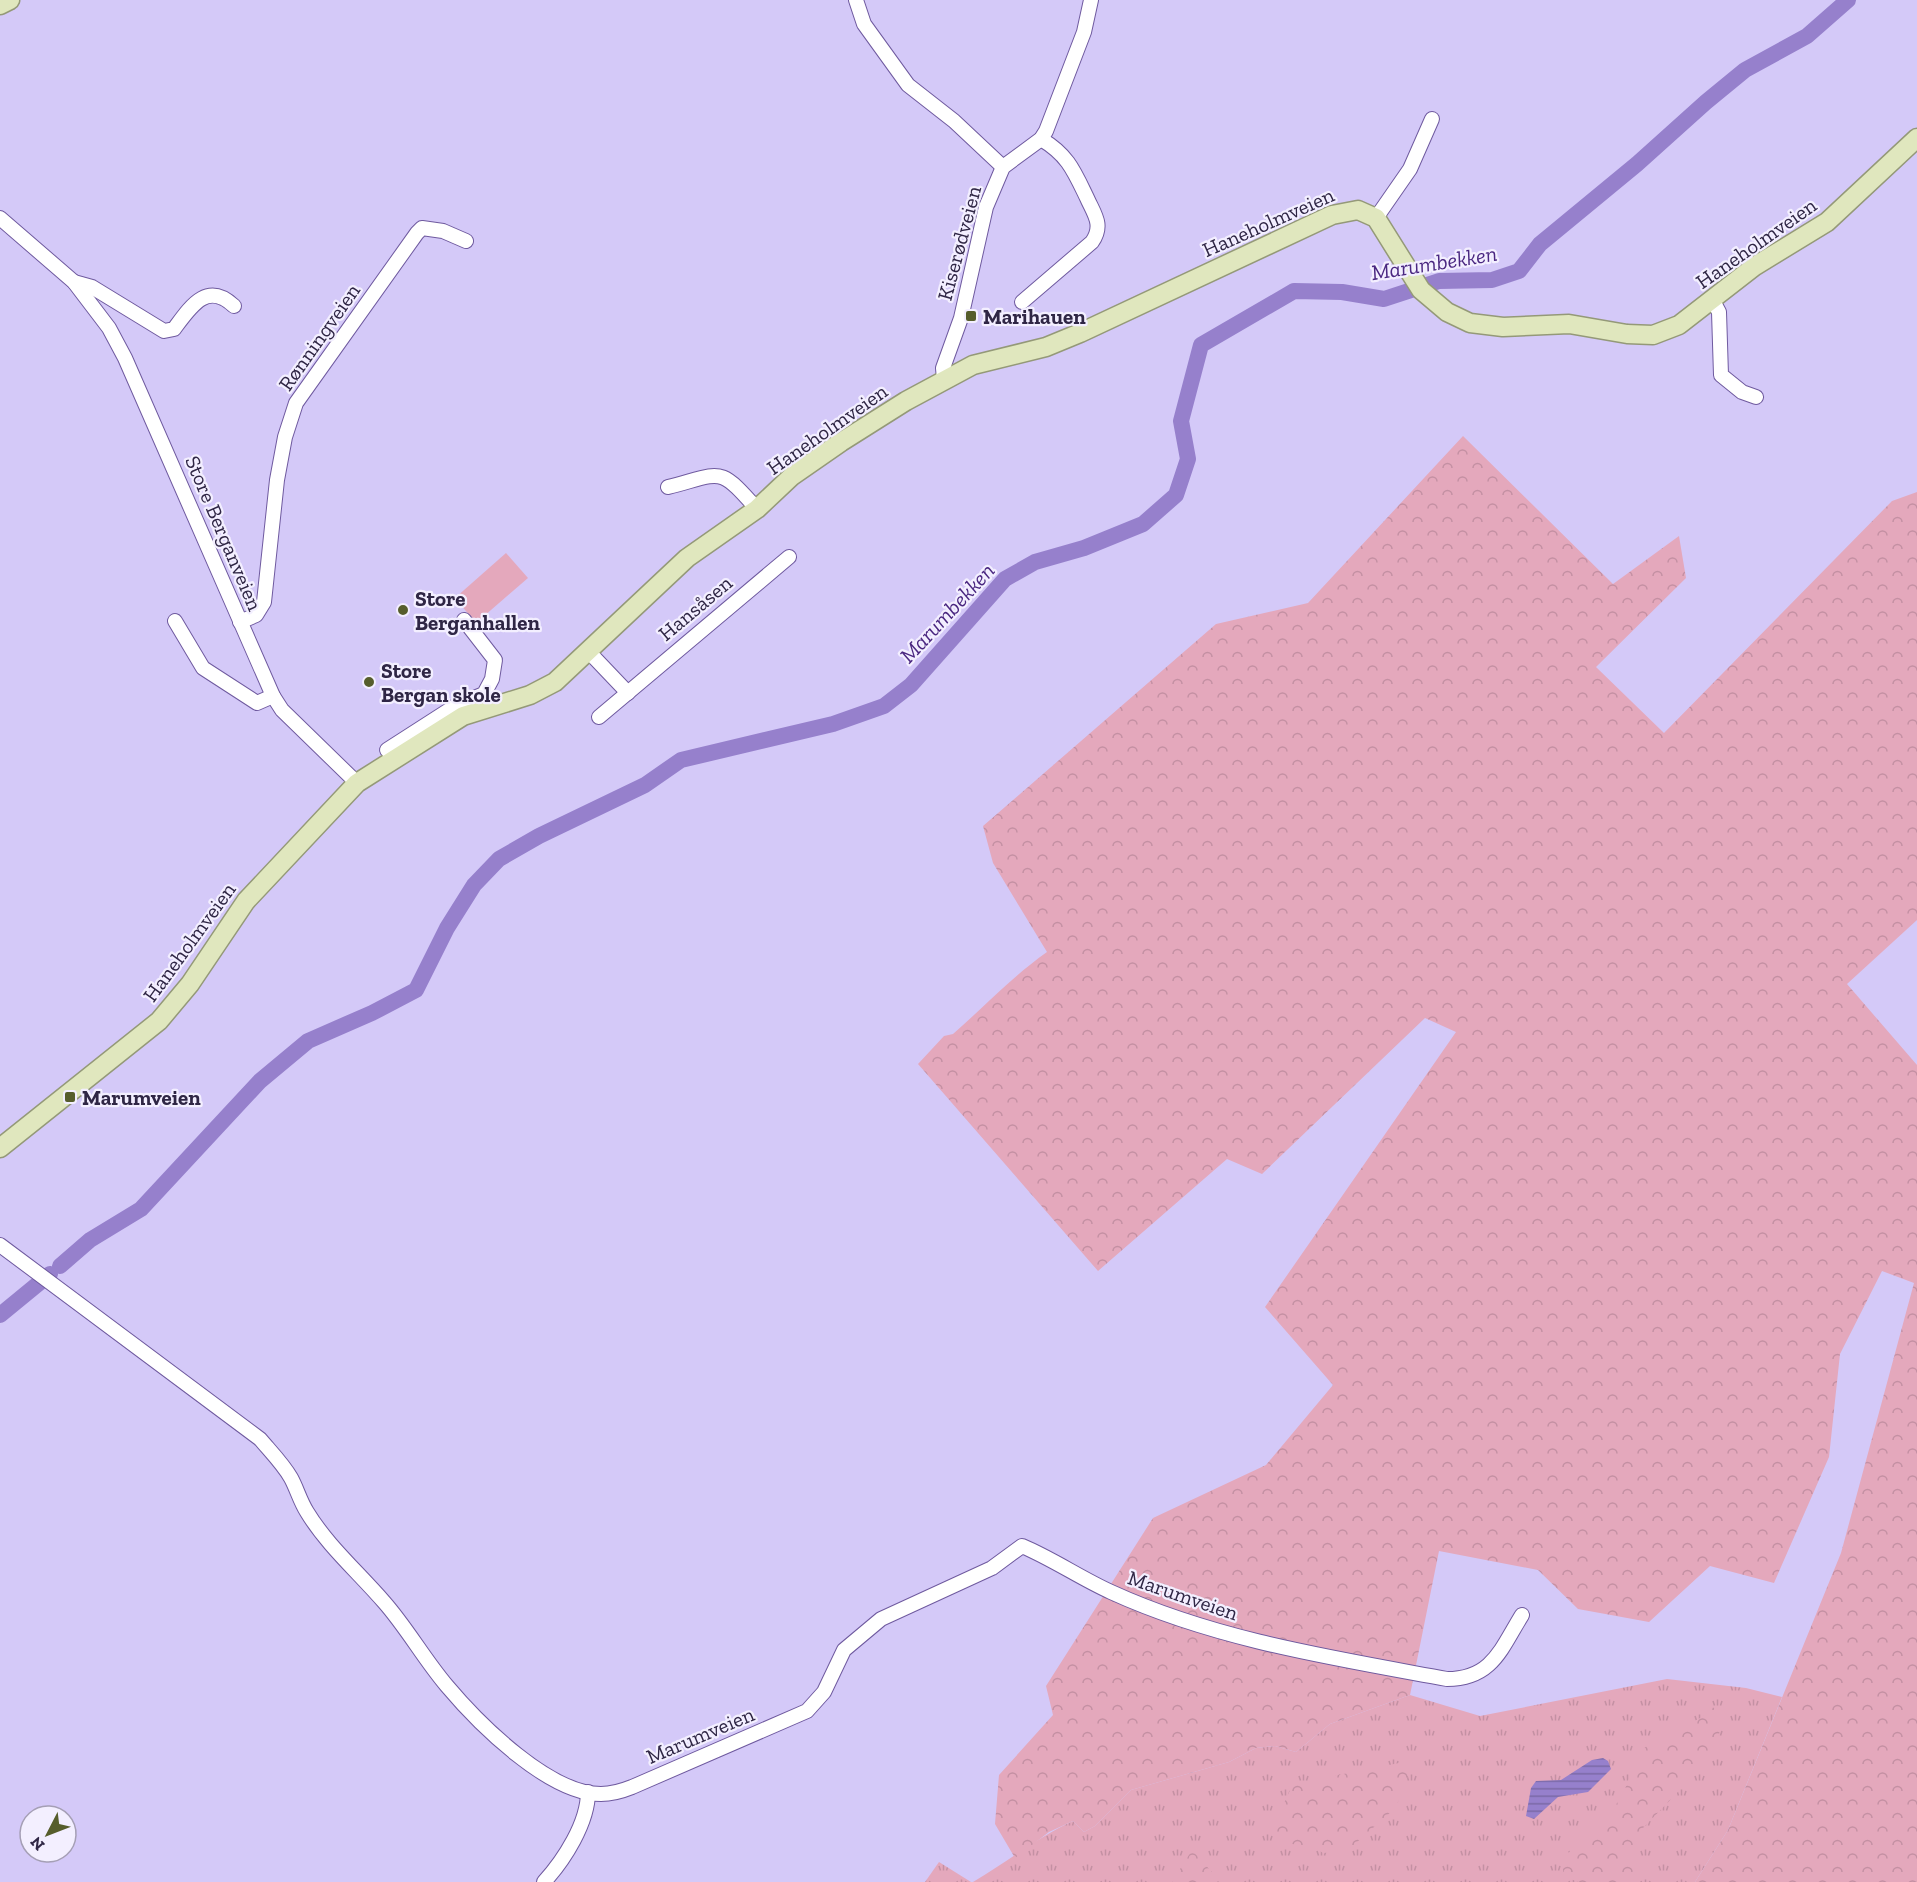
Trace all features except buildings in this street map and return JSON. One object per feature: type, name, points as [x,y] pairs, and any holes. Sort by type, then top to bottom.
[{"type":"main road","points":[[0,5],[10,0]]},
{"type":"main road","name":"Haneholmveien","points":[[0,1148],[139,1039],[167,1013],[192,981],[246,901],[357,783],[396,749],[448,725],[478,704],[546,687],[588,651],[678,565],[757,509],[802,469],[896,406],[944,380],[985,361],[1039,349],[1080,333],[1338,213],[1358,210],[1376,218],[1418,286],[1447,312],[1478,325],[1503,327],[1569,324],[1641,336],[1653,335],[1672,329],[1755,266],[1827,222],[1917,138]]},
{"type":"street","points":[[856,0],[864,24],[908,85],[954,122],[1003,167]]},
{"type":"street","name":"Kiserødveien","points":[[944,380],[943,368],[961,318],[986,207],[1003,167],[1041,139],[1084,32],[1091,0]]},
{"type":"street","points":[[1376,218],[1410,169],[1432,119]]},
{"type":"street","points":[[1022,302],[1087,246],[1098,231],[1097,217],[1078,175],[1063,155],[1041,139]]},
{"type":"street","name":"Store Berganveien","points":[[0,218],[74,282],[109,328],[125,358],[273,696],[282,710],[357,783]]},
{"type":"street","name":"Rønningveien","points":[[240,622],[256,615],[264,602],[277,480],[285,437],[302,394],[422,228],[439,230],[466,242]]},
{"type":"street","name":"Store Berganveien","points":[[74,282],[92,287],[164,331],[174,329],[189,309],[210,295],[223,296],[234,306]]},
{"type":"street","points":[[1712,299],[1719,312],[1721,375],[1742,392],[1756,397]]},
{"type":"street","points":[[668,487],[713,475],[723,476],[730,479],[757,509]]},
{"type":"street","name":"Hansåsen","points":[[599,717],[789,556]]},
{"type":"street","name":"Haneholmveien","points":[[464,620],[495,660],[488,688],[478,704]]},
{"type":"street","points":[[175,621],[209,675],[257,703],[273,696]]},
{"type":"street","points":[[588,651],[628,693]]},
{"type":"street","name":"Marumveien","points":[[0,1245],[260,1439],[291,1478],[307,1511],[330,1543],[385,1602],[446,1685],[486,1728],[516,1752],[554,1778],[573,1788],[588,1792],[616,1793],[807,1711],[824,1692],[844,1650],[865,1630],[881,1619],[992,1568],[1022,1546],[1111,1593],[1193,1623],[1248,1640],[1447,1679],[1469,1677],[1489,1667],[1522,1615]]},
{"type":"street","points":[[544,1882],[576,1835],[588,1803],[588,1792]]},
{"type":"green space","points":[[1463,436],[1613,584],[1679,536],[1686,578],[1596,667],[1664,733],[1892,501],[1917,492],[1917,920],[1847,984],[1917,1065],[1917,1882],[1695,1882],[1728,1830],[1841,1553],[1914,1283],[1882,1271],[1840,1354],[1829,1457],[1774,1583],[1710,1566],[1649,1622],[1578,1609],[1538,1570],[1439,1551],[1410,1695],[1330,1724],[1296,1752],[1275,1746],[1256,1748],[1229,1762],[1131,1790],[1095,1826],[1084,1832],[1073,1821],[1049,1832],[1015,1858],[995,1824],[999,1775],[1053,1715],[1046,1686],[1153,1518],[1266,1465],[1333,1385],[1265,1307],[1456,1032],[1425,1018],[1262,1174],[1227,1159],[1098,1271],[918,1064],[944,1036],[953,1034],[1011,981],[1047,952],[993,863],[983,826],[1216,624],[1308,603]]},
{"type":"green space","points":[[506,553],[528,578],[476,623],[455,598]]},
{"type":"green space","points":[[1667,1679],[1746,1688],[1782,1697],[1728,1830],[1695,1882],[973,1882],[1035,1842],[1073,1821],[1084,1832],[1095,1826],[1131,1790],[1229,1762],[1256,1748],[1275,1746],[1296,1752],[1330,1724],[1410,1695],[1480,1716]]},
{"type":"green space","points":[[1711,1707],[1724,1711],[1717,1744],[1677,1793],[1642,1829],[1635,1847],[1636,1869],[1620,1882],[1578,1882],[1564,1876],[1562,1863],[1576,1842],[1607,1818],[1623,1794],[1640,1750],[1702,1717]]},
{"type":"green space","points":[[1409,1761],[1406,1789],[1392,1811],[1347,1851],[1323,1853],[1312,1846],[1292,1844],[1276,1838],[1275,1822],[1293,1784]]},
{"type":"green space","points":[[1192,1850],[1219,1880],[1217,1882],[1172,1882]]},
{"type":"green space","points":[[939,1862],[971,1882],[925,1882]]},
{"type":"shaded area","points":[[1603,1758],[1608,1761],[1611,1769],[1588,1792],[1558,1797],[1534,1819],[1526,1816],[1531,1788],[1536,1781],[1561,1780],[1592,1760]]},
{"type":"waterway","name":"Marumbekken","points":[[60,1266],[90,1240],[141,1209],[260,1081],[308,1041],[372,1013],[416,990],[447,928],[474,885],[499,859],[539,836],[645,785],[681,760],[833,724],[884,706],[911,685],[1005,579],[1035,562],[1084,548],[1143,524],[1176,495],[1188,459],[1181,421],[1201,345],[1294,291],[1342,292],[1384,299],[1439,281],[1492,280],[1519,271],[1540,244],[1637,164],[1706,102],[1745,70],[1807,36],[1848,0]]},
{"type":"waterway","name":"Marumbekken","points":[[0,1315],[50,1274]]},
{"type":"place","name":"Marihauen","points":[[971,316]]},
{"type":"place","name":"Store Berganhallen","points":[[403,610]]},
{"type":"place","name":"Store Bergan skole","points":[[369,682]]},
{"type":"place","name":"Marumveien","points":[[70,1097]]}]
